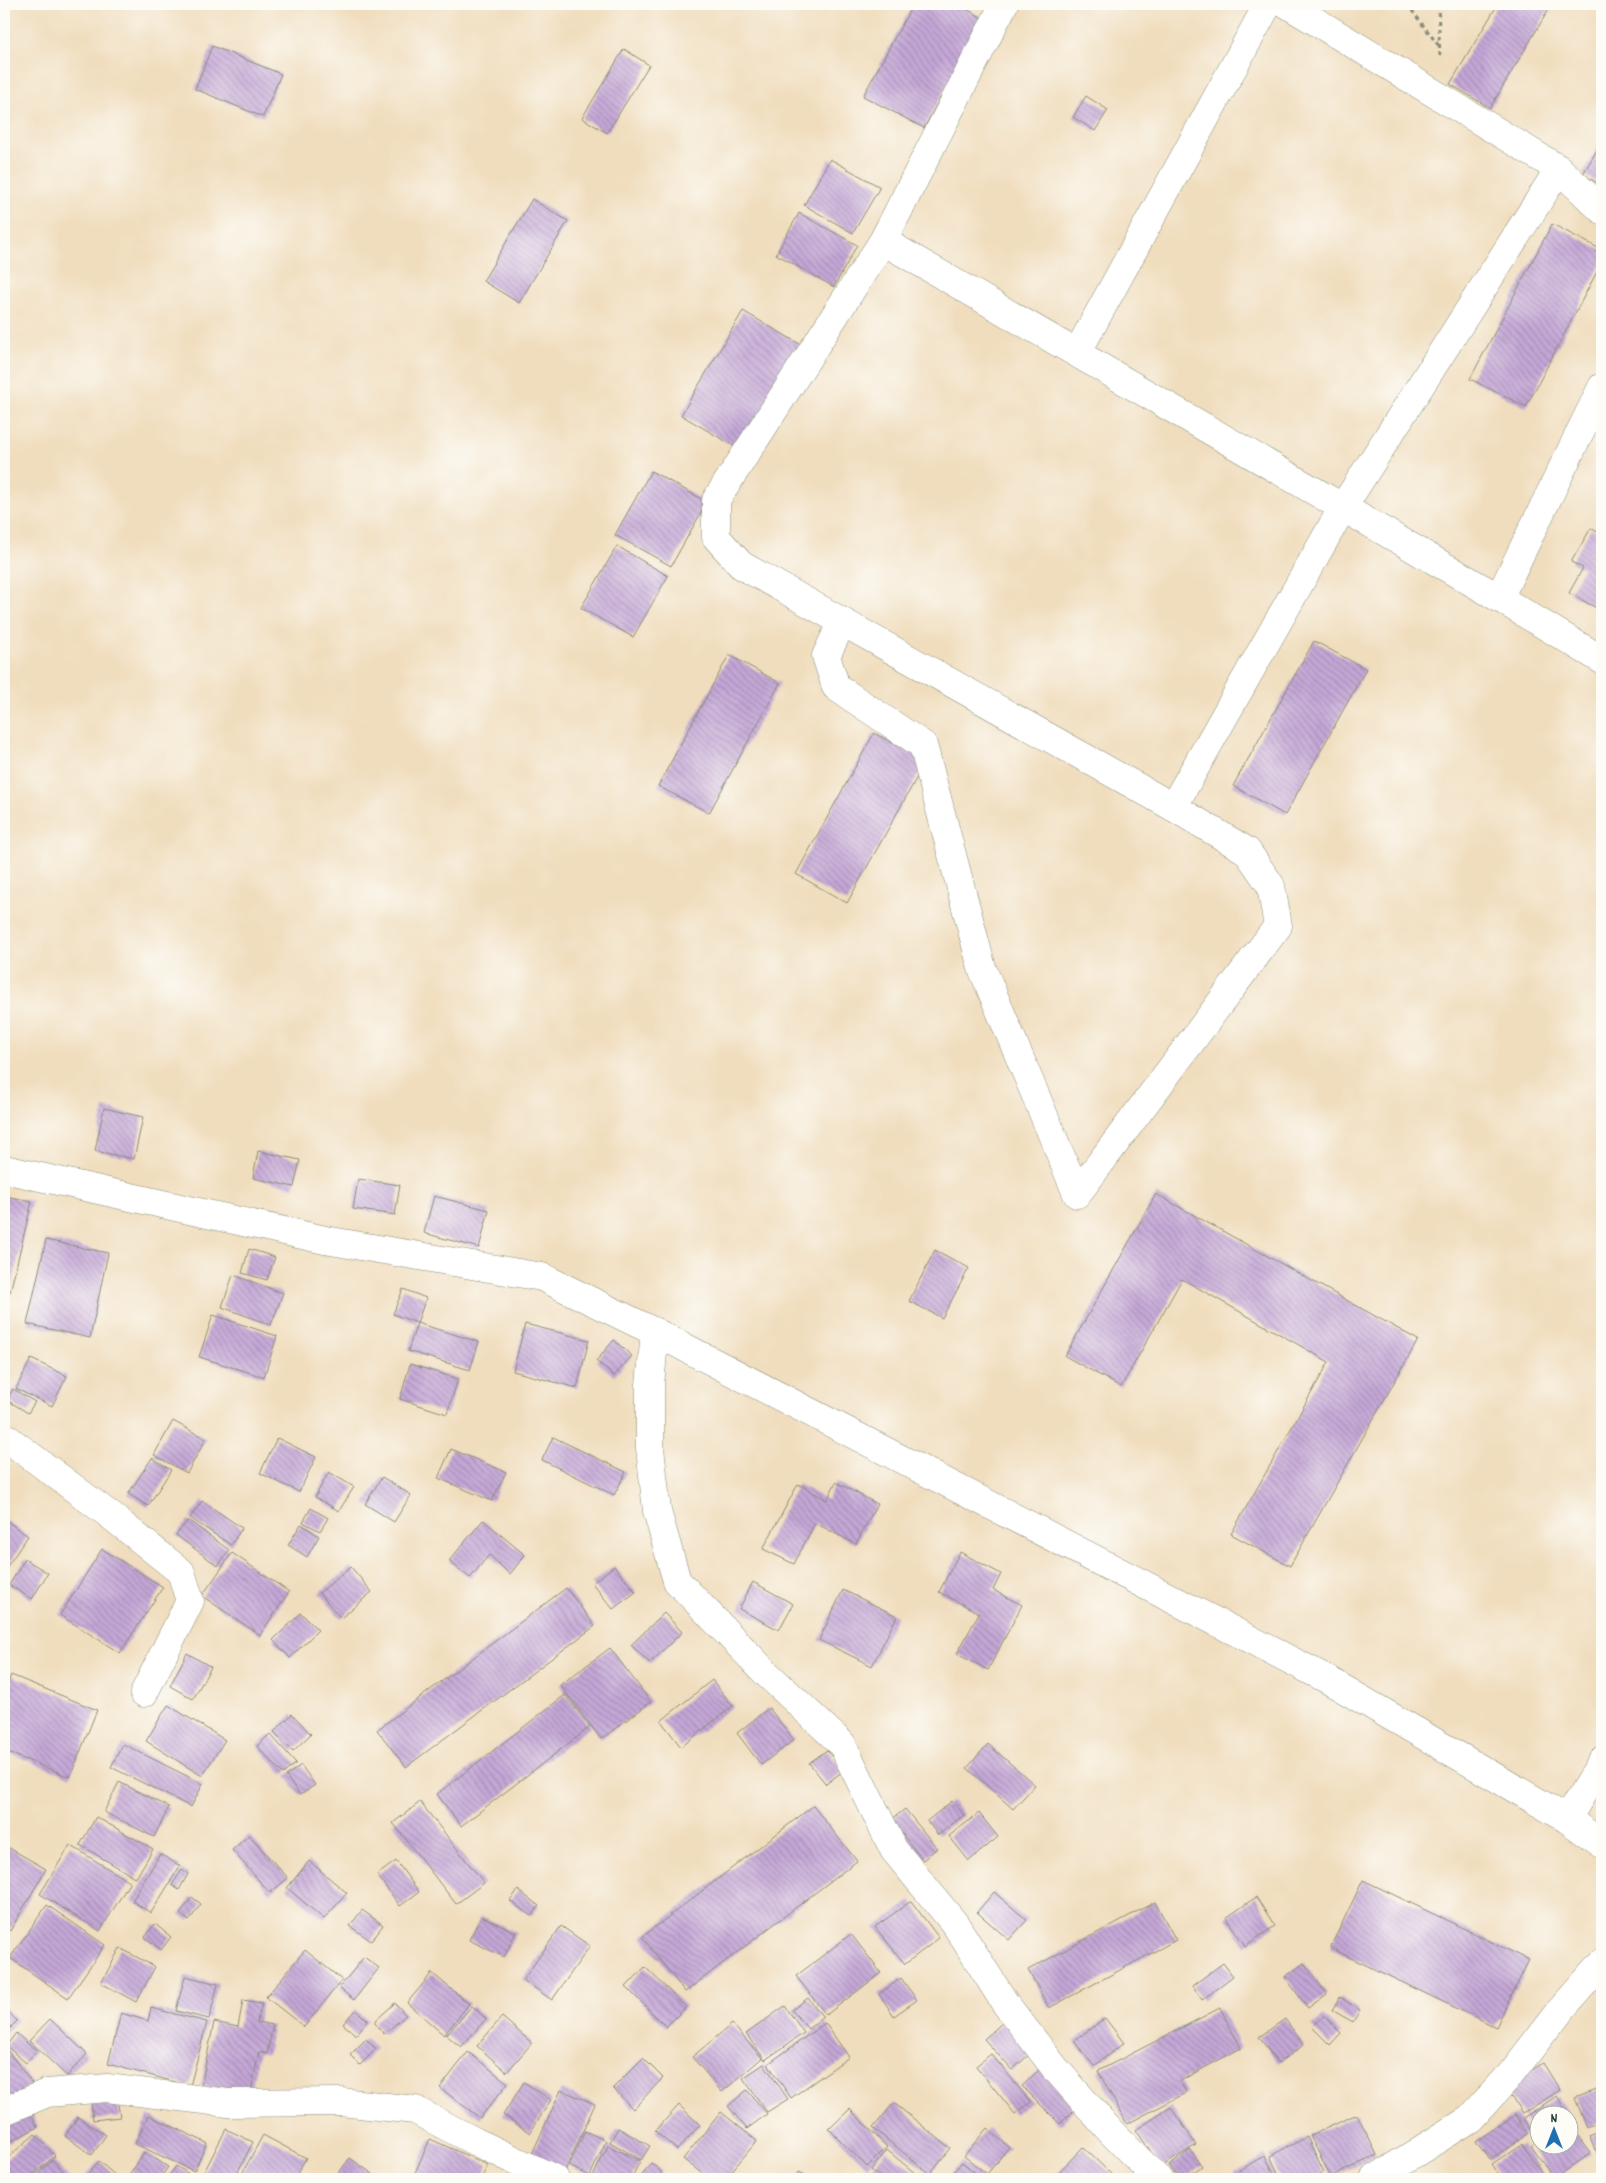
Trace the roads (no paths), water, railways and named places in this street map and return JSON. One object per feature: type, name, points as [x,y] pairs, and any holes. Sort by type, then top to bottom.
[{"type":"street","points":[[842,622],[826,656],[836,687],[924,745],[982,968],[1077,1194],[1278,926],[1271,886],[1247,851],[1173,807],[742,565],[716,537],[716,500],[882,241],[1004,4]]},
{"type":"street","points":[[1077,353],[1268,4]]},
{"type":"street","points":[[1286,4],[1559,169],[1602,210]]},
{"type":"street","points":[[1173,807],[1343,507],[1559,169]]},
{"type":"street","points":[[882,241],[1343,507],[1602,660]]},
{"type":"street","points":[[1499,598],[1602,387]]},
{"type":"street","points":[[4,1169],[325,1240],[542,1277],[655,1332],[1323,1677],[1567,1818],[1602,1844]]},
{"type":"street","points":[[655,1332],[650,1385],[650,1448],[657,1511],[676,1581],[766,1673],[842,1744],[894,1850],[955,1924],[1005,2003],[1055,2068],[1112,2133],[1158,2179]]},
{"type":"street","points":[[4,1436],[115,1518],[181,1572],[190,1601],[144,1693]]},
{"type":"street","points":[[1567,1818],[1602,1761]]},
{"type":"street","points":[[1374,2179],[1470,2119],[1602,1963]]},
{"type":"street","points":[[4,2111],[47,2093],[107,2088],[228,2103],[341,2102],[415,2110],[476,2142],[555,2179]]}]
